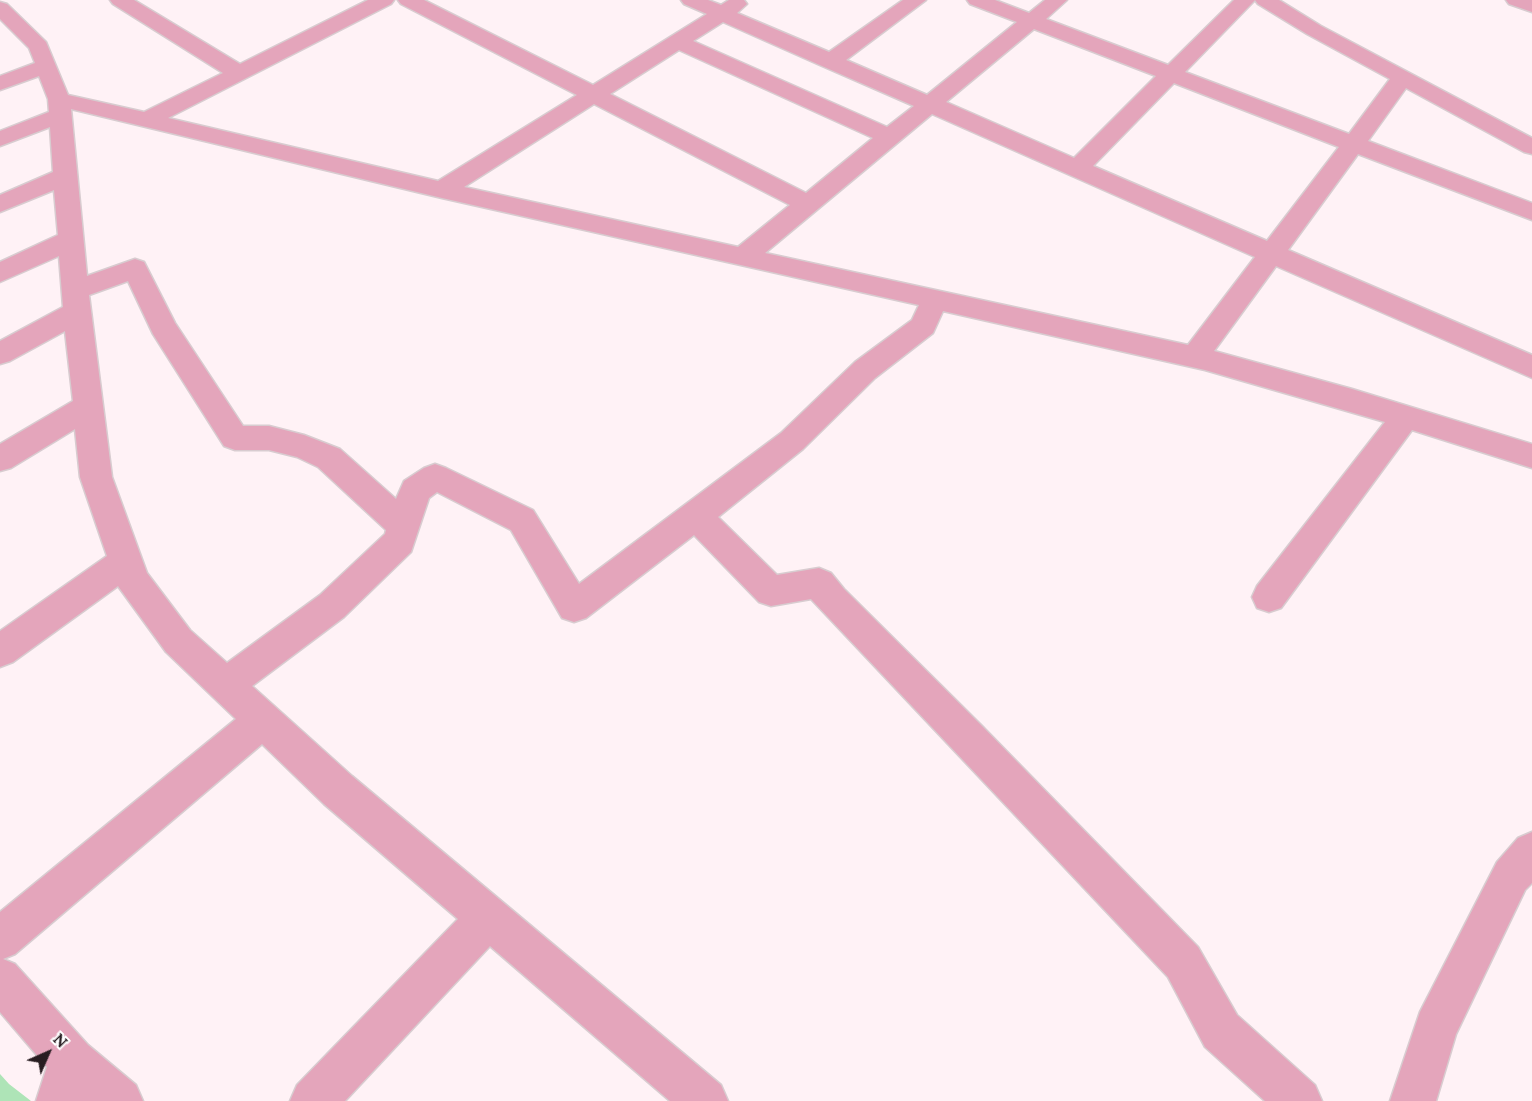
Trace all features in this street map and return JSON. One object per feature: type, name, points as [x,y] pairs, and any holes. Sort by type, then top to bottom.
[{"type":"street","points":[[120,0],[239,73]]},
{"type":"street","points":[[146,120],[384,0]]},
{"type":"street","points":[[408,0],[592,96],[808,204]]},
{"type":"street","points":[[691,0],[1532,368]]},
{"type":"street","points":[[442,190],[744,0]]},
{"type":"street","points":[[831,61],[916,0]]},
{"type":"street","points":[[977,0],[1532,212]]},
{"type":"street","points":[[744,256],[1057,0]]},
{"type":"street","points":[[1077,168],[1245,0]]},
{"type":"street","points":[[1265,0],[1314,30],[1532,147]]},
{"type":"street","points":[[1516,0],[1532,6]]},
{"type":"street","points":[[8,15],[39,46],[60,107],[77,301],[96,477],[133,581],[178,641],[338,790],[705,1101]]},
{"type":"street","points":[[679,42],[889,137]]},
{"type":"street","points":[[0,83],[47,66]]},
{"type":"street","points":[[1194,357],[1403,77]]},
{"type":"street","points":[[0,139],[60,107],[146,120],[442,190],[1194,357],[1406,417],[1532,456]]},
{"type":"street","points":[[0,204],[66,176]]},
{"type":"street","points":[[0,273],[72,239]]},
{"type":"street","points":[[0,354],[77,301],[135,268],[163,327],[235,438],[270,438],[304,447],[329,458],[404,526]]},
{"type":"street","points":[[225,685],[332,606],[399,542],[416,490],[435,477],[522,520],[574,607],[792,441],[865,370],[923,326],[934,301]]},
{"type":"street","points":[[0,459],[89,406]]},
{"type":"street","points":[[1269,597],[1406,417]]},
{"type":"street","points":[[696,516],[771,591],[819,583],[832,600],[1183,962],[1221,1031],[1299,1101]]},
{"type":"street","points":[[0,651],[125,562]]},
{"type":"street","points":[[0,939],[263,720]]},
{"type":"street","points":[[1413,1101],[1436,1028],[1511,876],[1532,852]]},
{"type":"street","points":[[313,1101],[489,917]]},
{"type":"street","points":[[0,979],[66,1081],[120,1101]]},
{"type":"green space","points":[[0,1074],[9,1084],[31,1101],[0,1101]]}]
